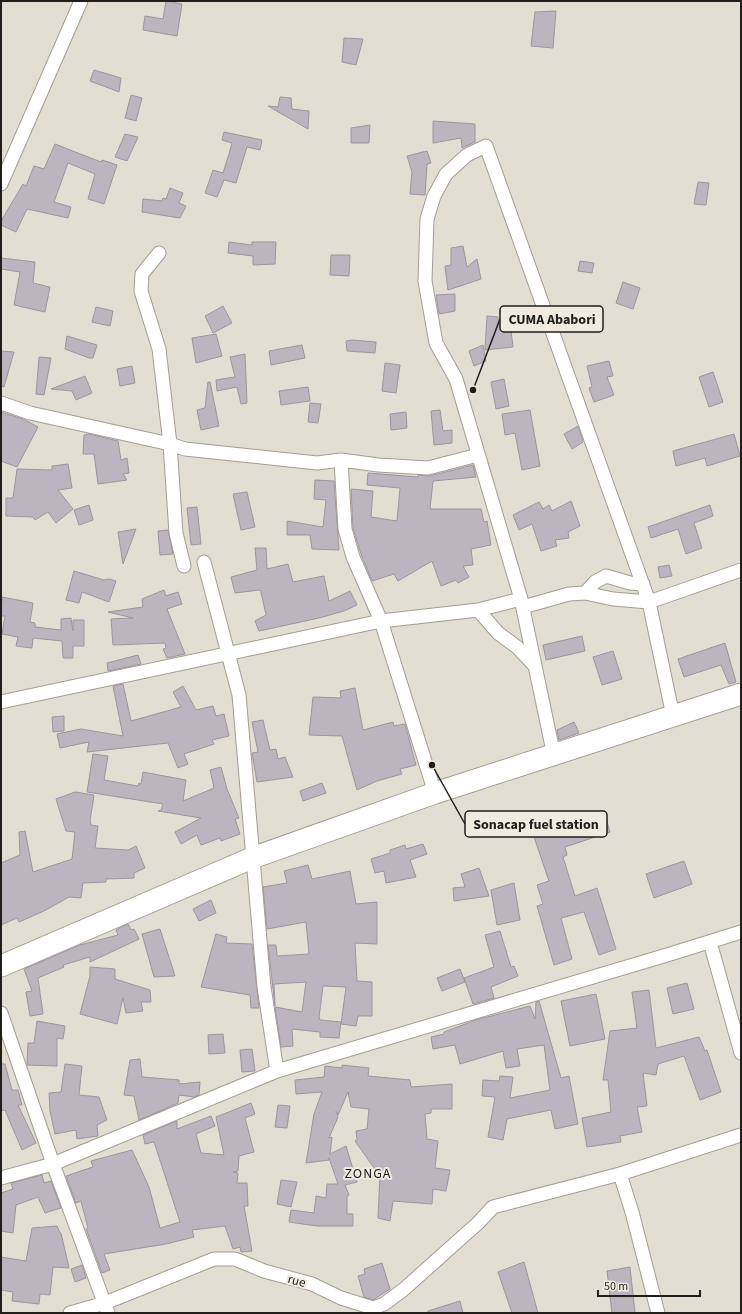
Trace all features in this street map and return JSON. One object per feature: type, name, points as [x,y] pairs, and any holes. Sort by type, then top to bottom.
[{"type":"highway","points":[[1,966],[252,858],[435,793],[554,756],[741,694]]},
{"type":"street","points":[[1,184],[81,1]]},
{"type":"street","points":[[554,756],[522,603],[456,379],[436,343],[425,281],[427,219],[434,196],[446,174],[467,155],[486,146],[649,602],[673,716]]},
{"type":"street","points":[[159,252],[142,274],[141,291],[159,349],[170,444],[176,533],[184,566]]},
{"type":"street","points":[[1,403],[30,413],[170,444],[185,449],[317,463],[341,460],[378,465],[428,468],[478,454]]},
{"type":"street","points":[[341,460],[345,529],[353,558],[382,621],[435,793]]},
{"type":"street","points":[[204,562],[239,695],[264,987],[277,1071]]},
{"type":"street","points":[[1,702],[382,621],[478,610],[569,594],[585,593],[613,600],[649,602],[741,571]]},
{"type":"street","points":[[585,593],[595,582],[606,576],[630,583],[642,584]]},
{"type":"street","points":[[478,610],[498,633],[517,647],[535,666]]},
{"type":"street","points":[[1,1178],[53,1164],[277,1071],[741,932]]},
{"type":"street","points":[[710,942],[741,1053]]},
{"type":"street","points":[[1,1013],[53,1164],[107,1308]]},
{"type":"street","points":[[658,1313],[632,1212],[620,1174],[741,1135]]},
{"type":"street","name":"rue","points":[[70,1313],[107,1308],[214,1259],[235,1259],[264,1271],[312,1284],[341,1298],[373,1308],[384,1304],[403,1290],[478,1223],[493,1206],[620,1174]]},
{"type":"building","points":[[166,1],[182,4],[177,36],[143,30],[145,16],[163,19]]},
{"type":"building","points":[[556,11],[553,48],[531,46],[535,12]]},
{"type":"building","points":[[344,38],[363,39],[356,65],[342,62]]},
{"type":"building","points":[[94,70],[121,78],[119,92],[90,81]]},
{"type":"building","points":[[131,95],[142,98],[136,121],[125,118]]},
{"type":"building","points":[[280,97],[291,98],[292,109],[309,111],[308,129],[268,106],[278,107]]},
{"type":"building","points":[[433,121],[475,124],[475,142],[462,148],[461,138],[433,143]]},
{"type":"building","points":[[370,125],[369,143],[351,143],[351,128]]},
{"type":"building","points":[[224,132],[262,140],[260,150],[247,147],[236,183],[224,180],[217,197],[205,193],[213,170],[223,173],[229,154],[232,143],[222,140]]},
{"type":"building","points":[[125,134],[138,137],[127,161],[115,157]]},
{"type":"building","points":[[55,144],[101,162],[102,160],[117,165],[104,204],[88,199],[95,174],[68,163],[54,202],[71,207],[68,218],[27,209],[16,232],[1,225],[1,221],[23,184],[26,186],[34,166],[44,169]]},
{"type":"building","points":[[427,151],[431,163],[427,164],[425,195],[410,194],[412,172],[407,156]]},
{"type":"building","points":[[698,182],[709,183],[706,205],[694,204]]},
{"type":"building","points":[[170,188],[183,193],[179,203],[186,206],[180,218],[142,212],[143,199],[162,201],[163,198],[166,199]]},
{"type":"building","points":[[229,242],[252,245],[252,242],[276,242],[275,264],[253,265],[253,256],[228,253]]},
{"type":"building","points":[[463,246],[467,267],[477,259],[481,279],[448,290],[445,266],[451,265],[451,248]]},
{"type":"building","points":[[331,255],[350,255],[349,276],[330,275]]},
{"type":"building","points":[[1,258],[35,262],[33,283],[50,287],[45,312],[14,305],[20,272],[1,269]]},
{"type":"building","points":[[580,261],[594,263],[592,273],[578,271]]},
{"type":"building","points":[[623,282],[640,288],[633,309],[616,303]]},
{"type":"building","points":[[455,294],[455,311],[439,314],[436,295]]},
{"type":"building","points":[[223,306],[232,323],[213,333],[205,316]]},
{"type":"building","points":[[96,307],[113,311],[110,326],[92,322]]},
{"type":"building","points":[[487,316],[498,317],[498,323],[510,321],[513,347],[485,350]]},
{"type":"building","points":[[216,334],[222,356],[196,363],[192,338]]},
{"type":"building","points":[[67,336],[97,345],[93,358],[89,358],[65,349]]},
{"type":"building","points":[[346,341],[376,342],[375,353],[347,351]]},
{"type":"building","points":[[302,345],[305,358],[271,365],[269,351]]},
{"type":"building","points":[[483,345],[486,361],[474,366],[469,351]]},
{"type":"building","points":[[1,351],[14,352],[4,387],[1,386]]},
{"type":"building","points":[[245,354],[247,403],[241,404],[237,387],[217,391],[216,380],[235,377],[230,357]]},
{"type":"building","points":[[39,357],[51,358],[44,395],[36,394]]},
{"type":"building","points":[[609,361],[613,376],[607,377],[614,395],[594,402],[589,388],[592,387],[587,366]]},
{"type":"building","points":[[385,363],[400,365],[396,393],[382,391]]},
{"type":"building","points":[[132,366],[135,383],[120,386],[117,369]]},
{"type":"building","points":[[713,372],[723,402],[709,407],[699,377]]},
{"type":"building","points":[[85,376],[92,393],[76,400],[72,391],[51,389]]},
{"type":"building","points":[[504,379],[509,406],[496,409],[491,382]]},
{"type":"building","points":[[208,382],[210,382],[219,426],[201,430],[197,410],[205,408]]},
{"type":"building","points":[[308,387],[310,401],[281,405],[279,391]]},
{"type":"building","points":[[310,403],[321,404],[318,423],[308,422]]},
{"type":"building","points":[[440,410],[443,431],[452,430],[452,443],[434,445],[431,411]]},
{"type":"building","points":[[530,410],[540,466],[522,470],[515,433],[505,435],[502,414]]},
{"type":"building","points":[[1,412],[23,419],[38,427],[17,467],[1,461]]},
{"type":"building","points":[[406,412],[407,428],[391,430],[390,414]]},
{"type":"building","points":[[578,426],[583,442],[572,449],[564,434]]},
{"type":"building","points":[[89,434],[118,441],[121,460],[127,458],[129,473],[123,474],[127,480],[98,484],[94,454],[83,454],[84,435]]},
{"type":"building","points":[[734,434],[740,456],[707,466],[705,458],[676,466],[673,451]]},
{"type":"building","points":[[68,464],[72,488],[58,490],[73,509],[56,523],[48,512],[35,520],[33,517],[6,516],[6,498],[13,498],[17,469],[52,470],[52,466]]},
{"type":"building","points":[[473,465],[476,477],[433,481],[430,509],[481,509],[484,522],[487,521],[491,545],[471,549],[473,565],[463,566],[469,577],[458,583],[456,580],[441,586],[432,561],[398,581],[394,574],[372,581],[361,554],[353,528],[351,489],[373,491],[371,517],[397,521],[400,488],[367,485],[368,473],[418,477],[418,475],[430,476]]},
{"type":"building","points":[[315,480],[334,481],[339,550],[312,549],[310,535],[287,535],[287,521],[323,527],[326,500],[314,499]]},
{"type":"building","points":[[247,492],[255,527],[241,530],[233,494]]},
{"type":"building","points":[[571,501],[580,526],[568,532],[569,538],[555,540],[557,546],[541,551],[532,524],[519,530],[513,515],[539,502],[543,509],[549,505],[552,511]]},
{"type":"building","points":[[89,505],[93,520],[79,525],[74,510]]},
{"type":"building","points":[[710,505],[713,516],[694,523],[702,548],[686,554],[678,529],[651,538],[648,527]]},
{"type":"building","points":[[197,507],[201,544],[191,545],[187,508]]},
{"type":"building","points":[[136,529],[123,564],[118,532]]},
{"type":"building","points":[[168,530],[173,554],[160,555],[158,531]]},
{"type":"building","points":[[255,548],[266,548],[267,569],[288,564],[293,582],[324,576],[329,601],[350,591],[357,605],[344,611],[319,618],[259,631],[255,621],[266,615],[260,590],[235,593],[231,577],[257,570]]},
{"type":"building","points":[[669,565],[672,576],[660,578],[658,567]]},
{"type":"building","points":[[74,571],[104,580],[109,579],[116,581],[109,602],[82,592],[79,603],[66,600]]},
{"type":"building","points":[[164,590],[166,596],[178,592],[182,604],[167,609],[185,654],[167,658],[163,649],[166,648],[165,643],[113,645],[111,619],[133,618],[108,612],[143,607],[142,599]]},
{"type":"building","points":[[2,597],[33,603],[30,622],[35,623],[35,627],[61,630],[61,619],[71,618],[73,631],[73,620],[84,620],[84,646],[73,646],[73,658],[63,658],[62,641],[33,638],[32,648],[16,646],[18,637],[2,634],[5,616],[1,616]]},
{"type":"building","points":[[582,636],[585,651],[546,660],[543,645]]},
{"type":"building","points":[[725,643],[736,682],[729,684],[721,665],[684,677],[678,659]]},
{"type":"building","points":[[613,651],[622,679],[602,685],[593,657]]},
{"type":"building","points":[[138,655],[141,664],[108,671],[107,663]]},
{"type":"building","points":[[123,684],[131,721],[181,707],[173,692],[183,686],[196,710],[213,706],[216,716],[224,714],[229,736],[212,740],[214,744],[184,754],[188,764],[178,768],[168,743],[87,752],[89,742],[60,748],[57,734],[81,729],[123,736],[113,686]]},
{"type":"building","points":[[355,688],[363,730],[393,722],[394,726],[405,724],[416,765],[400,769],[402,774],[377,781],[357,790],[342,736],[309,735],[313,697],[341,698],[340,691]]},
{"type":"building","points":[[64,716],[64,731],[53,732],[52,717]]},
{"type":"building","points":[[263,720],[270,750],[276,749],[278,759],[285,757],[293,777],[257,782],[252,753],[258,752],[252,722]]},
{"type":"building","points":[[574,722],[579,733],[559,740],[557,730]]},
{"type":"building","points":[[93,754],[108,756],[104,780],[138,786],[139,783],[141,784],[143,772],[186,780],[183,801],[214,788],[210,770],[221,767],[227,789],[239,818],[235,819],[240,834],[221,841],[220,838],[201,845],[197,835],[181,844],[175,832],[201,818],[158,811],[161,810],[163,804],[87,792]]},
{"type":"building","points":[[322,783],[326,793],[303,801],[300,791]]},
{"type":"building","points":[[75,792],[94,795],[90,821],[91,825],[98,826],[95,848],[128,850],[136,846],[145,868],[134,873],[134,878],[106,879],[106,882],[83,883],[81,898],[69,897],[46,910],[19,922],[17,918],[1,925],[1,863],[20,855],[19,832],[25,831],[33,872],[72,859],[75,832],[66,831],[56,799]]},
{"type":"building","points":[[606,818],[610,832],[565,847],[567,855],[563,857],[575,896],[597,888],[616,949],[599,955],[584,912],[561,918],[572,959],[554,965],[537,906],[543,904],[537,885],[549,881],[534,837],[558,829],[560,834]]},
{"type":"building","points":[[423,844],[427,854],[410,860],[416,877],[386,883],[384,871],[375,873],[371,859],[390,853],[390,850],[405,845],[406,849]]},
{"type":"building","points":[[684,861],[692,884],[654,898],[646,874]]},
{"type":"building","points":[[308,865],[312,879],[350,871],[356,904],[377,902],[377,944],[355,943],[357,981],[372,982],[372,1016],[358,1016],[356,1026],[341,1024],[346,987],[323,986],[319,1017],[320,1020],[341,1022],[339,1038],[320,1037],[320,1032],[292,1029],[293,1046],[281,1047],[275,1007],[302,1012],[306,982],[274,984],[275,1006],[268,945],[276,945],[277,956],[309,954],[306,922],[267,929],[263,887],[287,883],[284,871]]},
{"type":"building","points":[[479,868],[489,896],[454,901],[453,888],[465,887],[461,874]]},
{"type":"building","points":[[514,883],[520,920],[497,925],[491,890]]},
{"type":"building","points":[[211,900],[216,913],[199,921],[193,909]]},
{"type":"building","points":[[128,924],[131,930],[134,929],[139,939],[90,962],[90,957],[63,965],[64,967],[38,978],[43,1014],[30,1016],[26,992],[32,991],[24,969],[80,945],[118,935],[116,930]]},
{"type":"building","points":[[160,929],[175,976],[154,977],[142,934]]},
{"type":"building","points":[[500,931],[511,967],[514,966],[518,976],[491,987],[494,998],[473,1004],[464,978],[494,967],[485,935]]},
{"type":"building","points":[[216,934],[227,937],[226,943],[252,944],[259,1008],[251,1008],[250,995],[201,987]]},
{"type":"building","points":[[90,967],[115,969],[115,979],[150,990],[151,1002],[141,1002],[143,1011],[126,1013],[123,998],[117,1024],[80,1014],[90,976]]},
{"type":"building","points":[[460,969],[465,982],[442,991],[437,978]]},
{"type":"building","points":[[687,983],[694,1009],[673,1014],[667,988]]},
{"type":"building","points":[[649,990],[656,1048],[699,1037],[705,1051],[707,1050],[721,1092],[700,1100],[684,1056],[658,1064],[656,1075],[643,1073],[647,1106],[637,1107],[642,1132],[620,1136],[621,1142],[587,1147],[582,1118],[611,1112],[608,1080],[603,1080],[610,1031],[637,1028],[632,992]]},
{"type":"building","points":[[596,994],[605,1039],[570,1046],[561,1001]]},
{"type":"building","points":[[539,1001],[561,1078],[569,1076],[578,1124],[555,1129],[551,1110],[507,1119],[503,1140],[488,1137],[495,1097],[482,1096],[483,1080],[499,1081],[500,1076],[513,1077],[510,1098],[550,1090],[544,1045],[517,1049],[520,1066],[506,1068],[503,1051],[460,1064],[455,1045],[433,1049],[431,1037],[444,1034],[444,1032],[476,1020],[530,1006],[535,1019],[536,1002]]},
{"type":"building","points":[[37,1021],[65,1026],[63,1039],[57,1038],[57,1066],[27,1065],[28,1043],[34,1043]]},
{"type":"building","points":[[223,1034],[225,1053],[209,1054],[208,1035]]},
{"type":"building","points":[[252,1049],[255,1071],[242,1072],[240,1050]]},
{"type":"building","points":[[140,1059],[142,1077],[179,1080],[179,1084],[200,1082],[199,1095],[194,1097],[179,1095],[178,1103],[139,1120],[134,1096],[124,1095],[130,1060]]},
{"type":"building","points":[[1,1064],[5,1064],[12,1090],[18,1090],[22,1105],[18,1105],[36,1143],[22,1150],[5,1110],[1,1111]]},
{"type":"building","points":[[65,1064],[82,1066],[79,1095],[99,1097],[107,1120],[97,1125],[98,1136],[77,1139],[76,1130],[55,1134],[50,1111],[49,1093],[61,1092]]},
{"type":"building","points":[[342,1065],[369,1068],[368,1076],[410,1080],[411,1087],[452,1084],[452,1109],[431,1109],[431,1113],[425,1114],[427,1139],[438,1141],[435,1168],[450,1170],[446,1191],[433,1189],[432,1204],[393,1201],[390,1221],[378,1218],[380,1175],[355,1141],[357,1140],[356,1131],[367,1129],[369,1109],[351,1107],[348,1092],[338,1115],[336,1111],[338,1117],[329,1138],[332,1137],[330,1154],[346,1146],[357,1182],[345,1185],[349,1195],[347,1196],[347,1214],[353,1214],[353,1226],[317,1226],[289,1222],[291,1210],[314,1213],[316,1196],[326,1198],[327,1184],[338,1184],[329,1158],[329,1160],[306,1163],[314,1114],[322,1092],[296,1094],[295,1080],[324,1077],[325,1066],[342,1068]]},
{"type":"building","points":[[251,1103],[255,1114],[245,1118],[254,1152],[239,1156],[238,1171],[233,1172],[238,1173],[237,1183],[247,1183],[248,1206],[244,1206],[252,1251],[241,1252],[240,1247],[233,1249],[225,1226],[192,1230],[194,1237],[166,1244],[104,1254],[110,1270],[102,1273],[86,1229],[88,1228],[81,1201],[76,1203],[66,1176],[93,1167],[91,1161],[132,1150],[149,1187],[160,1228],[180,1222],[154,1142],[145,1144],[143,1135],[177,1121],[177,1129],[211,1116],[215,1126],[196,1134],[201,1153],[224,1155],[216,1117]]},
{"type":"building","points":[[278,1105],[290,1106],[287,1128],[275,1127]]},
{"type":"building","points":[[42,1175],[44,1183],[51,1181],[61,1208],[45,1213],[38,1197],[16,1205],[13,1233],[1,1231],[1,1193],[13,1189],[11,1183]]},
{"type":"building","points":[[281,1180],[297,1182],[291,1207],[277,1204]]},
{"type":"building","points":[[57,1226],[61,1233],[69,1268],[53,1267],[50,1295],[40,1294],[39,1304],[12,1301],[13,1292],[1,1290],[1,1257],[26,1261],[32,1228]]},
{"type":"building","points":[[524,1262],[538,1313],[512,1313],[498,1272]]},
{"type":"building","points":[[382,1263],[390,1289],[373,1300],[364,1297],[358,1276],[365,1274],[364,1269]]},
{"type":"building","points":[[82,1265],[86,1278],[75,1282],[71,1269]]},
{"type":"building","points":[[630,1267],[635,1313],[612,1313],[607,1271]]},
{"type":"building","points":[[460,1301],[463,1313],[428,1313],[428,1311]]},
{"type":"place","name":"CUMA Ababori","points":[[473,390]]},
{"type":"place","name":"Sonacap fuel station","points":[[432,765]]},
{"type":"district","name":"ZONGA","points":[[368,1173]]}]
